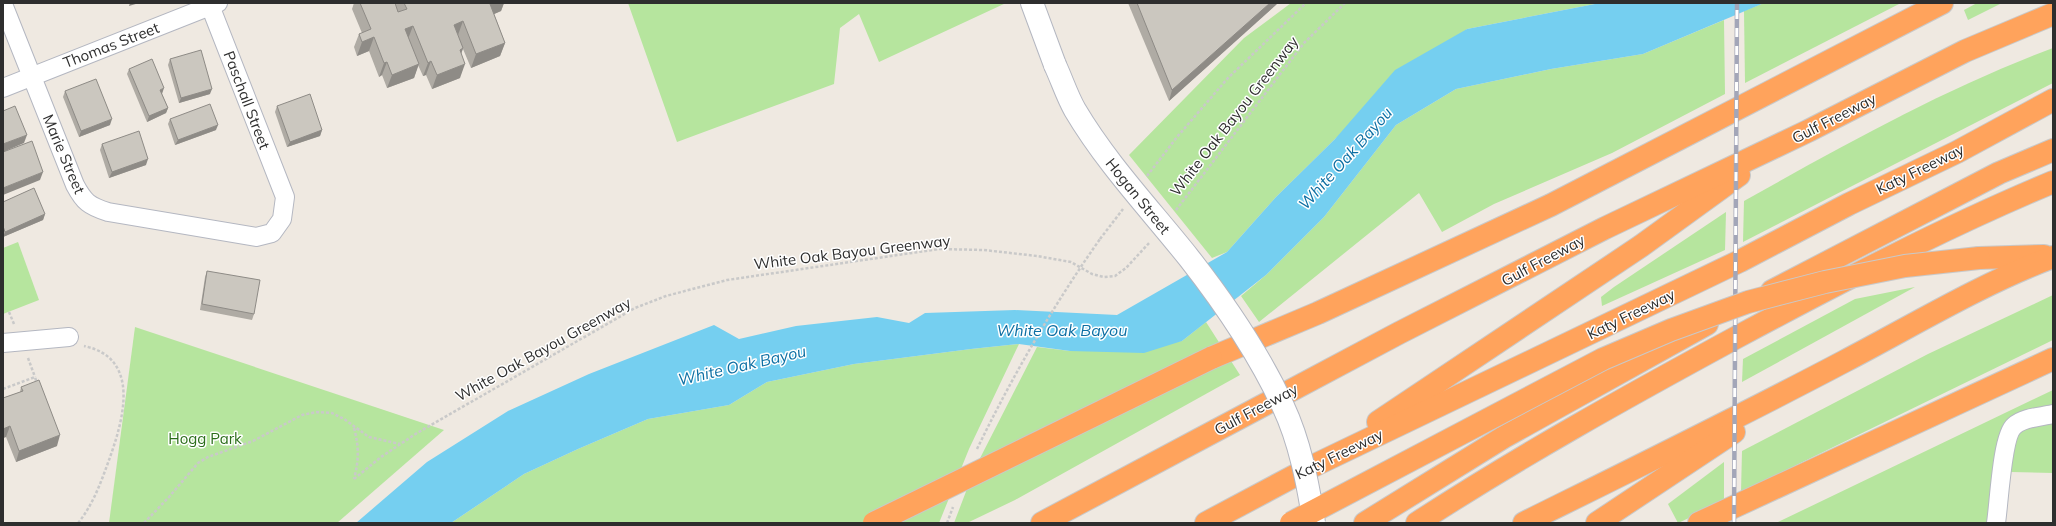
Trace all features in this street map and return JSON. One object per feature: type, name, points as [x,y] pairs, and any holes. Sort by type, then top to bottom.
[{"type":"highway","points":[[874,523],[1211,358],[1318,313],[1551,205],[1942,3]]},
{"type":"highway","name":"Gulf Freeway","points":[[1042,523],[1399,333],[1605,228],[1808,132],[1965,51],[2053,14]]},
{"type":"highway","name":"Katy Freeway","points":[[1206,523],[1313,466],[1740,261],[1849,204],[1957,152],[2053,100]]},
{"type":"highway","points":[[1313,466],[1641,246],[1748,168],[1808,132]]},
{"type":"highway","points":[[1365,523],[1504,437],[1700,327],[1999,173],[2053,150]]},
{"type":"highway","points":[[1417,523],[1544,445],[1750,330],[1942,231],[2053,182]]},
{"type":"highway","points":[[1524,523],[1708,432],[1942,310],[2053,256]]},
{"type":"highway","points":[[1291,523],[1604,359],[1671,330],[1748,302],[1825,282],[1905,266],[1979,258],[2053,256]]},
{"type":"highway","points":[[1699,523],[2053,359]]},
{"type":"highway","points":[[1597,523],[1845,361]]},
{"type":"main road","name":"Hogan Street","points":[[1032,3],[1055,65],[1074,108],[1118,174],[1189,259],[1242,332],[1267,375],[1284,407],[1295,439],[1308,485],[1314,523]]},
{"type":"street","name":"Marie Street","points":[[3,4],[75,185],[83,200],[94,208],[108,212],[256,237],[272,233],[282,219],[285,197]]},
{"type":"street","name":"Thomas Street","points":[[3,88],[212,4]]},
{"type":"street","name":"Paschall Street","points":[[212,4],[285,197]]},
{"type":"street","points":[[3,343],[69,337]]},
{"type":"street","points":[[1996,523],[2006,445],[2010,432],[2019,423],[2053,414]]},
{"type":"path","points":[[1145,179],[1177,137],[1228,78],[1306,3]]},
{"type":"path","name":"White Oak Bayou Greenway","points":[[1172,216],[1304,43],[1344,3]]},
{"type":"path","points":[[976,453],[1004,393],[1039,331],[1100,239],[1127,203]]},
{"type":"path","name":"White Oak Bayou Greenway","points":[[354,428],[359,444],[359,461],[354,479],[400,444],[635,308],[666,296],[727,280],[939,249],[984,250],[1037,256],[1071,262],[1092,274],[1104,277],[1115,276],[1126,268],[1152,240]]},
{"type":"path","points":[[9,312],[16,328]]},
{"type":"path","points":[[69,337],[77,344],[94,348],[105,354],[116,366],[122,380],[125,397],[120,431],[92,502],[78,523]]},
{"type":"path","points":[[27,357],[40,390]]},
{"type":"path","points":[[3,389],[35,377]]},
{"type":"path","points":[[144,523],[198,463],[208,457],[253,441],[302,415],[317,412],[332,413],[344,419],[354,428],[369,437],[400,444]]},
{"type":"green space","points":[[628,3],[1006,3],[879,62],[859,14],[840,28],[834,84],[677,142]]},
{"type":"green space","points":[[1291,3],[1600,3],[1467,29],[1335,139],[1276,197],[1227,252],[1212,258],[1129,155],[1244,38]]},
{"type":"green space","points":[[1764,3],[1901,3],[1745,83],[1744,11]]},
{"type":"green space","points":[[1977,3],[2002,3],[1968,20],[1964,10]]},
{"type":"green space","points":[[1724,20],[1725,94],[1612,153],[1494,204],[1442,232],[1419,193],[1259,322],[1241,296],[1266,275],[1324,217],[1396,125],[1456,89],[1551,69],[1643,54]]},
{"type":"green space","points":[[2053,48],[2053,83],[1743,242],[1744,201],[1896,118],[1974,81]]},
{"type":"green space","points":[[1726,212],[1725,250],[1602,306],[1601,297],[1614,287]]},
{"type":"green space","points":[[18,242],[39,300],[3,314],[3,248]]},
{"type":"green space","points":[[1915,287],[1742,382],[1743,359],[1855,299]]},
{"type":"green space","points":[[2053,295],[2053,340],[1741,492],[1742,451],[1928,354]]},
{"type":"green space","points":[[1206,322],[1240,375],[1015,500],[967,523],[954,523],[975,468],[1037,347],[1070,351],[1182,341]]},
{"type":"green space","name":"Hogg Park","points":[[135,327],[444,430],[337,523],[109,523]]},
{"type":"green space","points":[[1019,344],[969,449],[939,523],[451,523],[524,474],[648,419],[729,405],[767,382],[854,364]]},
{"type":"green space","points":[[2053,390],[2053,405],[2040,407],[2019,415],[1989,523],[1776,523]]},
{"type":"green space","points":[[2053,418],[2053,473],[2011,472],[2013,439],[2017,432]]},
{"type":"green space","points":[[1724,462],[1724,502],[1678,523],[1668,504]]},
{"type":"water","name":"White Oak Bayou","points":[[1600,3],[1764,3],[1643,54],[1551,69],[1456,89],[1396,125],[1324,217],[1266,275],[1182,341],[1144,353],[1070,351],[1019,344],[854,364],[767,382],[729,405],[648,419],[578,449],[524,474],[451,523],[356,523],[427,462],[508,411],[589,374],[714,325],[739,339],[796,326],[877,317],[909,323],[925,313],[1015,310],[1117,315],[1227,252],[1276,197],[1335,139],[1395,70],[1467,29]]},
{"type":"building","points":[[360,3],[395,3],[398,12],[407,9],[404,3],[492,3],[490,4],[505,43],[476,54],[463,21],[454,25],[463,48],[460,50],[465,64],[437,75],[431,61],[428,63],[413,26],[405,29],[419,64],[392,75],[387,62],[384,63],[374,37],[362,42],[359,34],[371,29]]},
{"type":"building","points":[[1137,3],[1270,3],[1172,90]]},
{"type":"building","points":[[201,50],[212,89],[181,98],[170,59]]},
{"type":"building","points":[[152,59],[164,88],[160,90],[168,108],[149,116],[129,69]]},
{"type":"building","points":[[96,79],[112,119],[81,131],[65,91]]},
{"type":"building","points":[[310,94],[322,130],[290,142],[277,106]]},
{"type":"building","points":[[210,104],[218,125],[178,140],[170,119]]},
{"type":"building","points":[[15,106],[27,135],[3,144],[3,111]]},
{"type":"building","points":[[139,131],[148,159],[112,172],[102,144]]},
{"type":"building","points":[[32,141],[43,172],[3,188],[3,152]]},
{"type":"building","points":[[34,188],[45,214],[5,232],[3,226],[3,202]]},
{"type":"building","points":[[207,271],[260,280],[254,314],[202,304]]},
{"type":"building","points":[[39,380],[60,435],[19,451],[10,426],[3,429],[3,398],[23,391],[21,387]]},
{"type":"railway","points":[[1734,523],[1737,3]]}]
